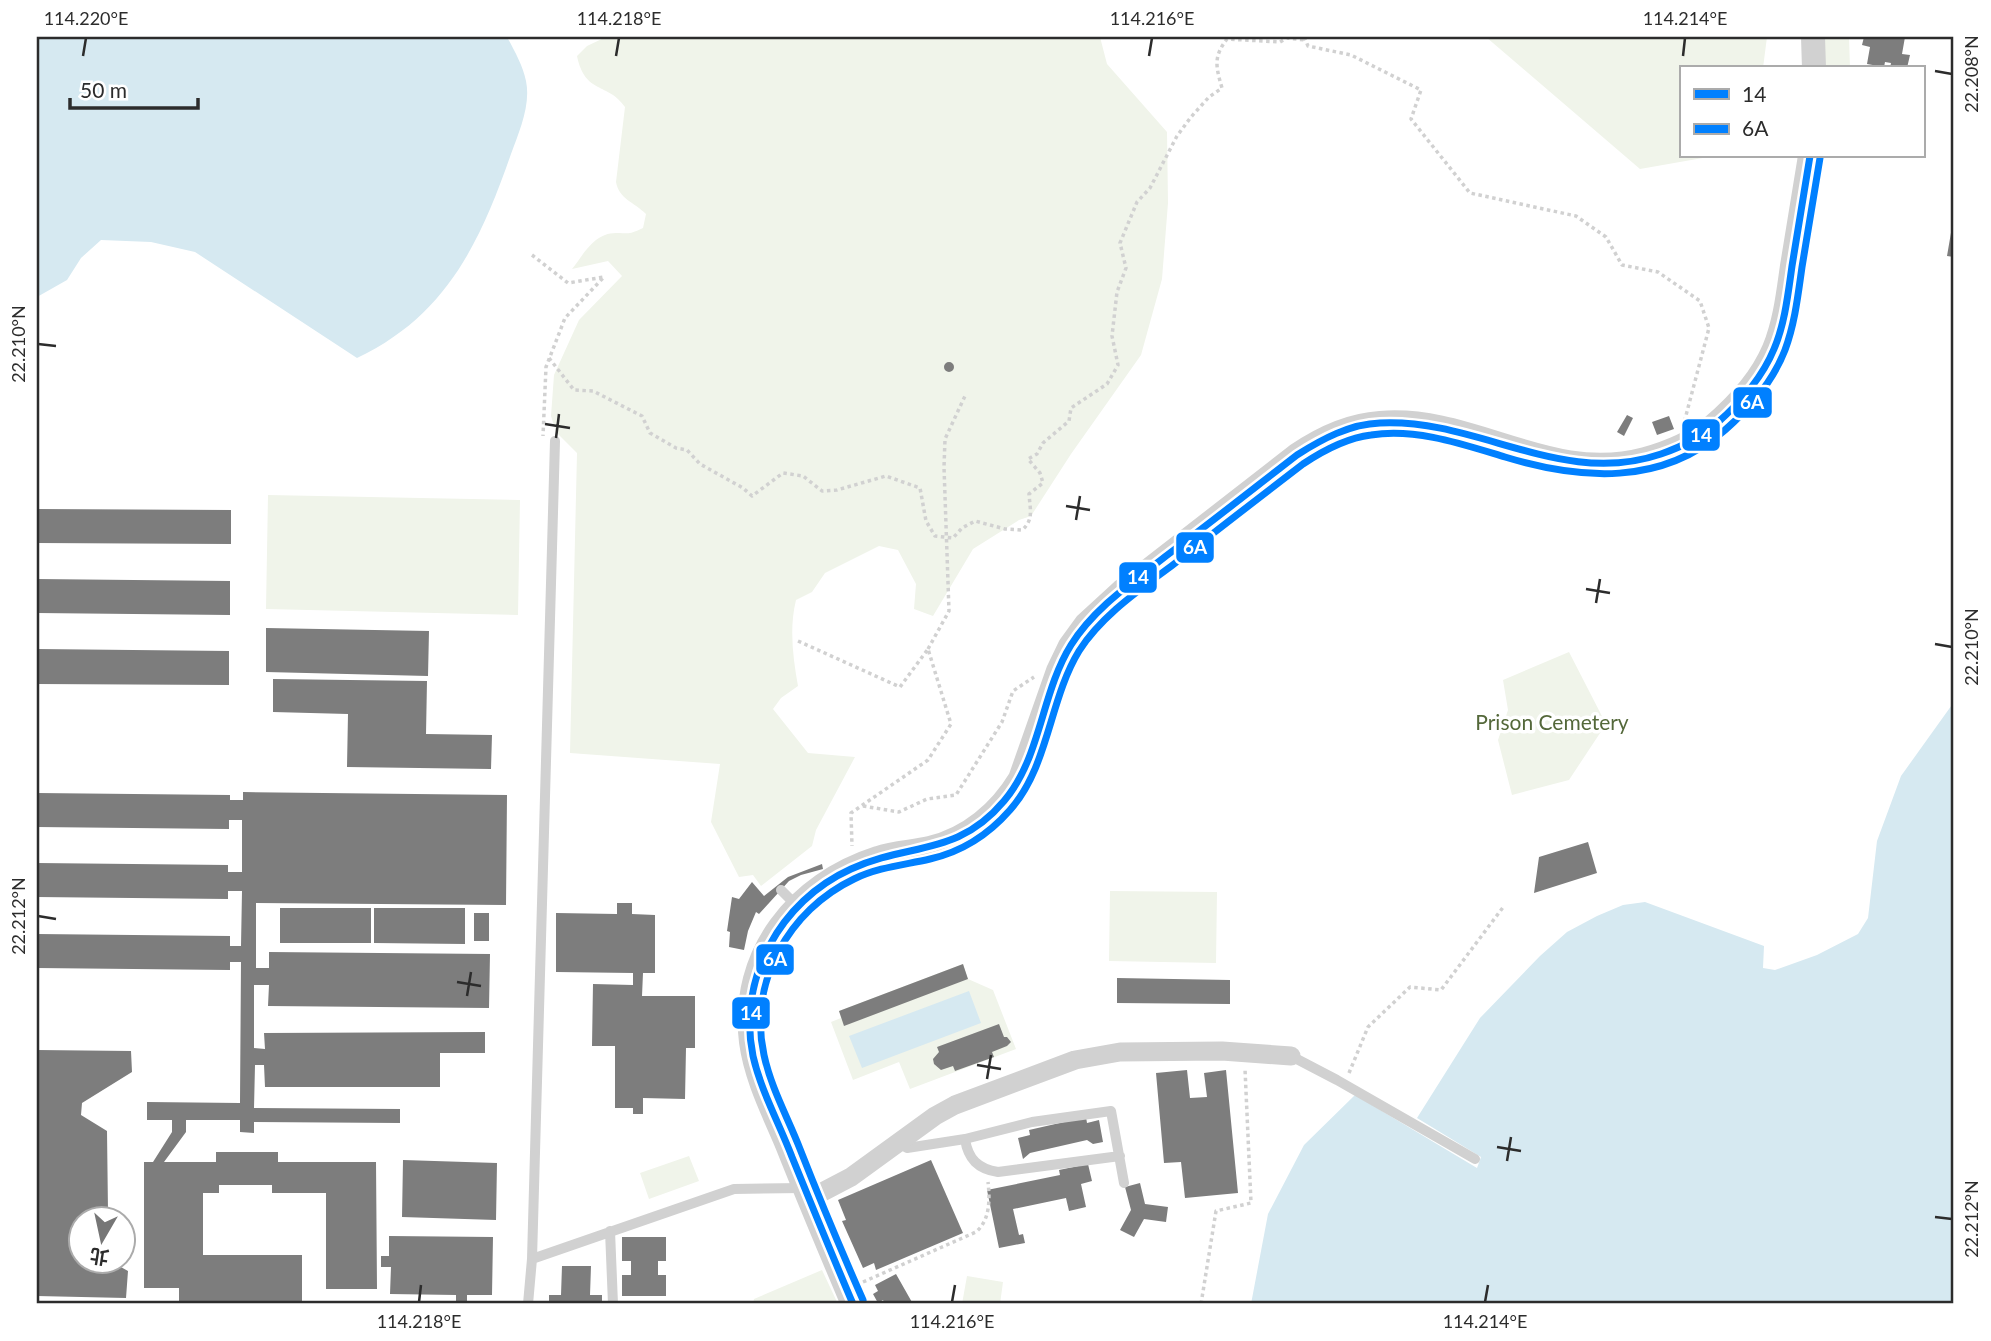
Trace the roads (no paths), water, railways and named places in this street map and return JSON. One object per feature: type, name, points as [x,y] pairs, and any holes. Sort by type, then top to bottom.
[{"type":"street","points":[[1813,37],[1814,66]]},
{"type":"street","points":[[856,1294],[807,1193],[760,1080],[750,1028],[753,990],[763,956],[777,930],[789,898],[853,867],[882,857],[942,845],[967,833],[991,816],[1012,793],[1023,772],[1064,658],[1086,624],[1122,591],[1297,455],[1322,440],[1345,431],[1382,423],[1420,425],[1475,437],[1546,459],[1602,465],[1638,461],[1682,446],[1708,430],[1734,407],[1757,379],[1774,349],[1785,308],[1811,158]]},
{"type":"street","points":[[807,1193],[851,1177],[935,1116],[963,1101],[1063,1064],[1100,1054],[1222,1051],[1291,1056]]},
{"type":"lane","points":[[528,1304],[532,1259],[555,441]]},
{"type":"lane","points":[[1291,1056],[1475,1159]]},
{"type":"lane","points":[[898,1143],[907,1148],[965,1139],[1032,1122],[1111,1111],[1124,1183]]},
{"type":"lane","points":[[965,1139],[967,1152],[976,1163],[986,1170],[998,1172],[1120,1156]]},
{"type":"lane","points":[[532,1259],[734,1189],[807,1193]]},
{"type":"lane","points":[[610,1231],[613,1304]]},
{"type":"park label","name":"Prison Cemetery","points":[[1552,723]]}]
